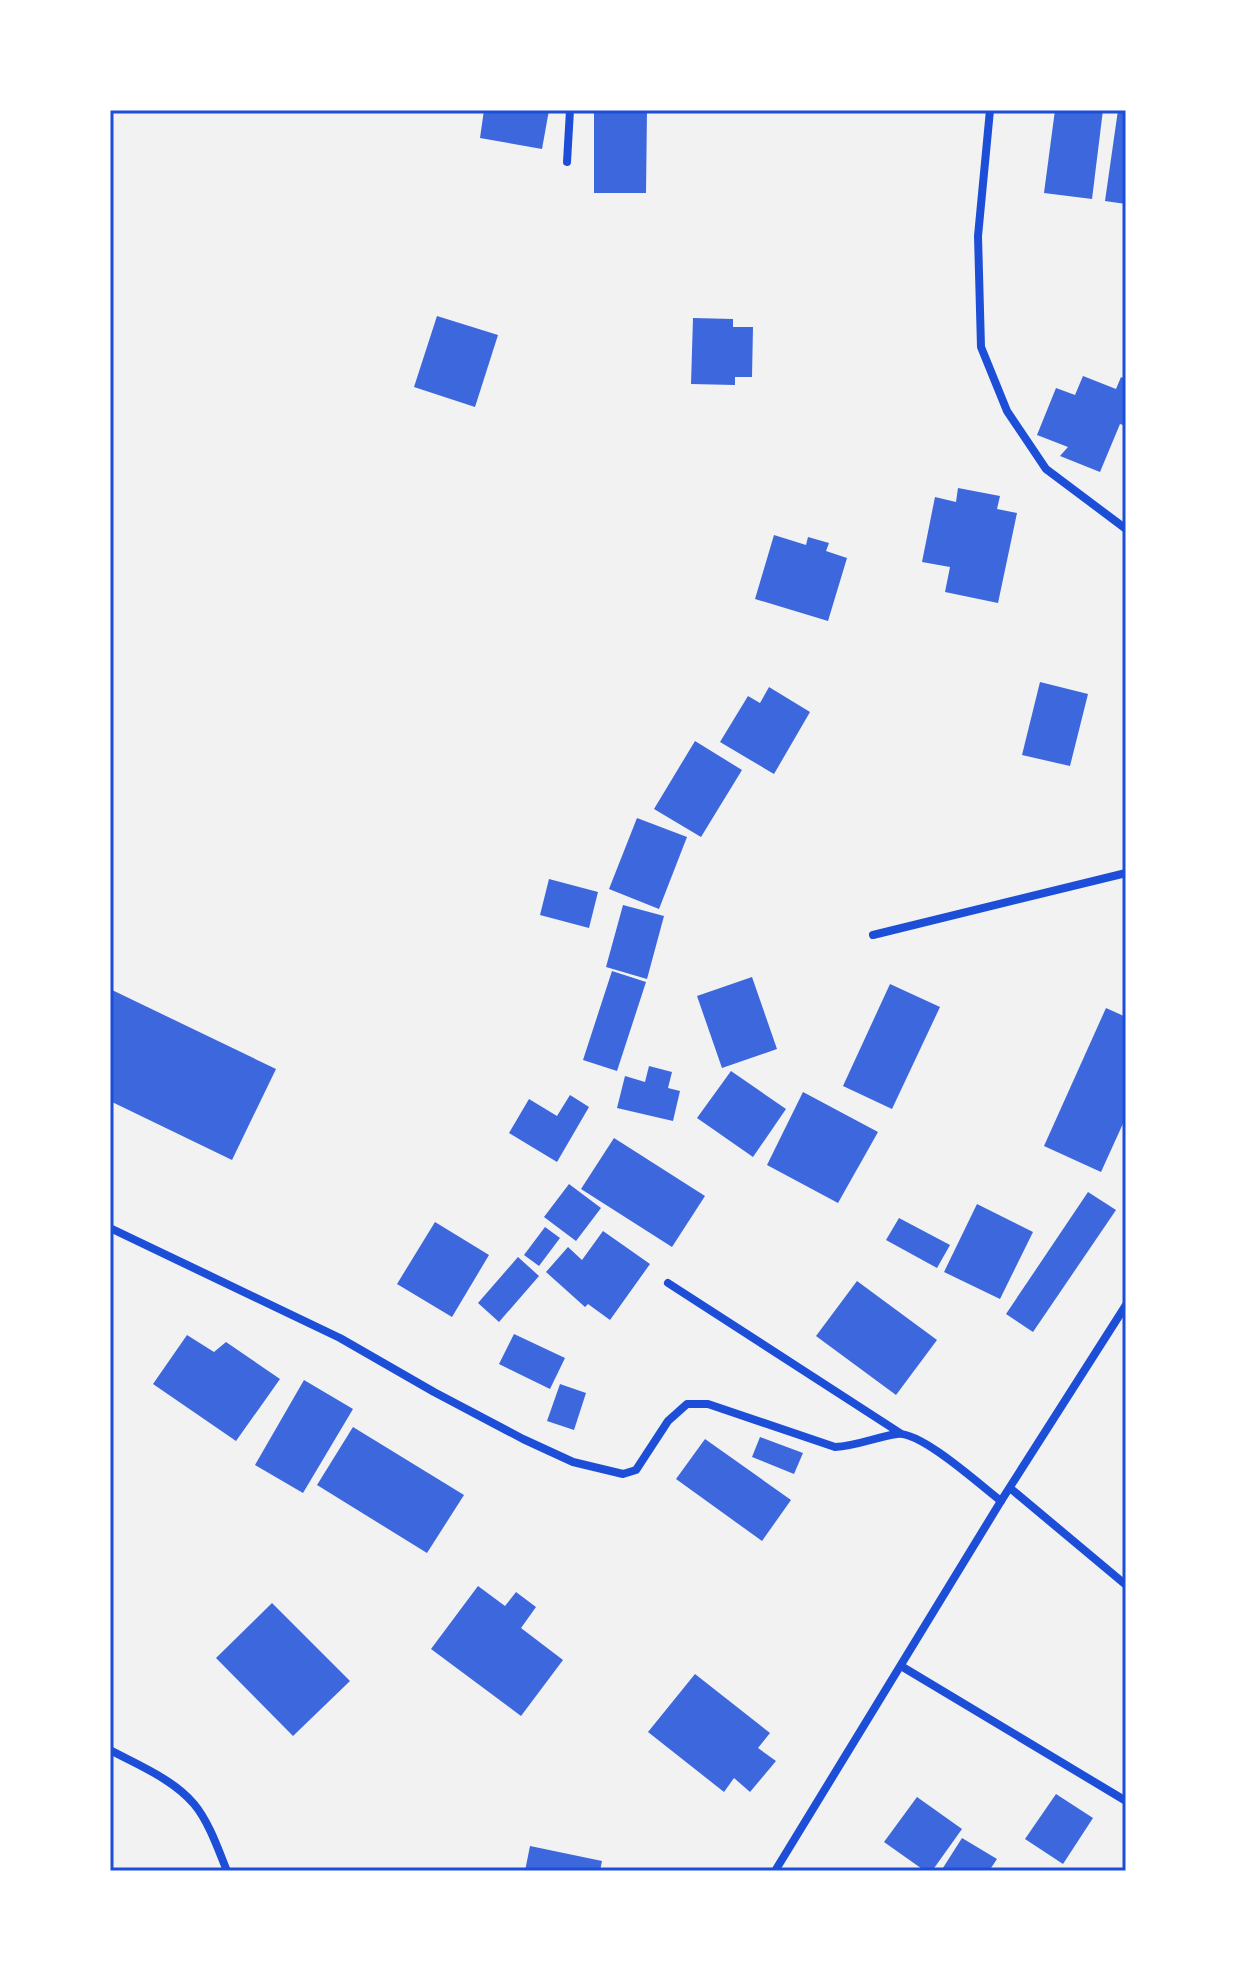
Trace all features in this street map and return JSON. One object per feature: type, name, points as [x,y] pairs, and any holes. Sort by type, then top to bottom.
[{"type":"street","points":[[567,162],[570,110]]},
{"type":"street","points":[[990,110],[978,236],[981,347],[1007,411],[1046,469],[1126,529]]},
{"type":"street","points":[[873,935],[1126,873]]},
{"type":"street","points":[[110,1228],[340,1338],[523,1439],[573,1462],[604,1471],[623,1474],[636,1470],[668,1421],[687,1404],[708,1404],[835,1447],[855,1446],[900,1433]]},
{"type":"street","points":[[668,1283],[900,1433],[932,1447],[1001,1501]]},
{"type":"street","points":[[775,1871],[1001,1501],[1126,1305]]},
{"type":"street","points":[[1010,1488],[1126,1585]]},
{"type":"street","points":[[901,1666],[1126,1801]]},
{"type":"street","points":[[110,1750],[158,1776],[194,1804],[215,1841],[227,1871]]},
{"type":"building","points":[[484,110],[549,110],[542,149],[480,138]]},
{"type":"building","points":[[594,110],[647,110],[646,193],[594,193]]},
{"type":"building","points":[[1055,110],[1103,110],[1092,199],[1044,193]]},
{"type":"building","points":[[1118,110],[1126,112],[1126,204],[1105,201]]},
{"type":"building","points":[[437,316],[498,335],[475,407],[414,387]]},
{"type":"building","points":[[693,318],[733,319],[733,327],[753,327],[752,377],[735,377],[735,385],[691,384]]},
{"type":"building","points":[[1083,376],[1116,389],[1121,377],[1126,379],[1126,426],[1120,424],[1100,472],[1060,456],[1068,447],[1037,435],[1056,388],[1075,395]]},
{"type":"building","points":[[958,488],[1000,496],[997,509],[1017,513],[998,603],[945,592],[950,567],[922,562],[935,497],[956,502]]},
{"type":"building","points":[[774,535],[806,545],[808,537],[829,543],[826,551],[847,558],[828,621],[755,599]]},
{"type":"building","points":[[1040,682],[1088,694],[1070,766],[1022,755]]},
{"type":"building","points":[[769,687],[810,712],[774,774],[720,742],[748,696],[760,703]]},
{"type":"building","points":[[695,741],[742,770],[701,837],[654,809]]},
{"type":"building","points":[[637,818],[687,837],[659,909],[609,889]]},
{"type":"building","points":[[549,879],[598,892],[589,928],[540,915]]},
{"type":"building","points":[[623,905],[664,916],[647,979],[606,967]]},
{"type":"building","points":[[612,971],[646,982],[617,1071],[583,1060]]},
{"type":"building","points":[[752,977],[777,1049],[722,1068],[697,996]]},
{"type":"building","points":[[890,984],[940,1007],[892,1109],[843,1086]]},
{"type":"building","points":[[110,989],[276,1069],[232,1160],[110,1101]]},
{"type":"building","points":[[1106,1008],[1126,1017],[1126,1117],[1101,1172],[1044,1146]]},
{"type":"building","points":[[649,1066],[672,1072],[668,1088],[680,1091],[673,1121],[617,1108],[625,1076],[645,1082]]},
{"type":"building","points":[[731,1071],[786,1109],[753,1157],[697,1118]]},
{"type":"building","points":[[803,1092],[878,1132],[838,1203],[767,1165]]},
{"type":"building","points":[[570,1095],[589,1107],[557,1162],[509,1133],[529,1099],[557,1116]]},
{"type":"building","points":[[614,1138],[705,1196],[672,1247],[581,1189]]},
{"type":"building","points":[[569,1184],[601,1208],[576,1241],[544,1217]]},
{"type":"building","points":[[1088,1192],[1116,1210],[1033,1332],[1006,1314]]},
{"type":"building","points":[[977,1204],[1033,1232],[1000,1299],[944,1272]]},
{"type":"building","points":[[899,1218],[950,1245],[937,1268],[886,1240]]},
{"type":"building","points":[[435,1222],[489,1255],[452,1317],[397,1284]]},
{"type":"building","points":[[545,1227],[560,1238],[539,1266],[524,1255]]},
{"type":"building","points":[[603,1231],[650,1264],[610,1320],[588,1304],[585,1307],[546,1272],[568,1247],[582,1260]]},
{"type":"building","points":[[518,1257],[539,1276],[499,1322],[478,1303]]},
{"type":"building","points":[[857,1281],[937,1340],[896,1395],[816,1336]]},
{"type":"building","points":[[514,1334],[565,1358],[550,1389],[499,1364]]},
{"type":"building","points":[[187,1335],[214,1352],[226,1342],[280,1379],[236,1441],[153,1384]]},
{"type":"building","points":[[304,1380],[353,1409],[303,1493],[255,1465]]},
{"type":"building","points":[[560,1384],[586,1393],[574,1430],[547,1421]]},
{"type":"building","points":[[353,1427],[464,1495],[427,1553],[317,1485]]},
{"type":"building","points":[[760,1437],[803,1453],[794,1474],[752,1457]]},
{"type":"building","points":[[705,1439],[791,1500],[762,1541],[676,1479]]},
{"type":"building","points":[[478,1586],[505,1606],[516,1592],[536,1607],[521,1628],[563,1660],[521,1716],[431,1649]]},
{"type":"building","points":[[272,1603],[350,1681],[293,1736],[216,1658]]},
{"type":"building","points":[[695,1674],[770,1733],[758,1748],[776,1761],[750,1792],[734,1778],[724,1792],[648,1732]]},
{"type":"building","points":[[1056,1794],[1093,1818],[1063,1864],[1025,1839]]},
{"type":"building","points":[[917,1797],[962,1829],[932,1871],[925,1871],[884,1842]]},
{"type":"building","points":[[962,1838],[997,1859],[989,1871],[941,1871]]},
{"type":"building","points":[[530,1846],[602,1861],[600,1871],[525,1871]]}]
